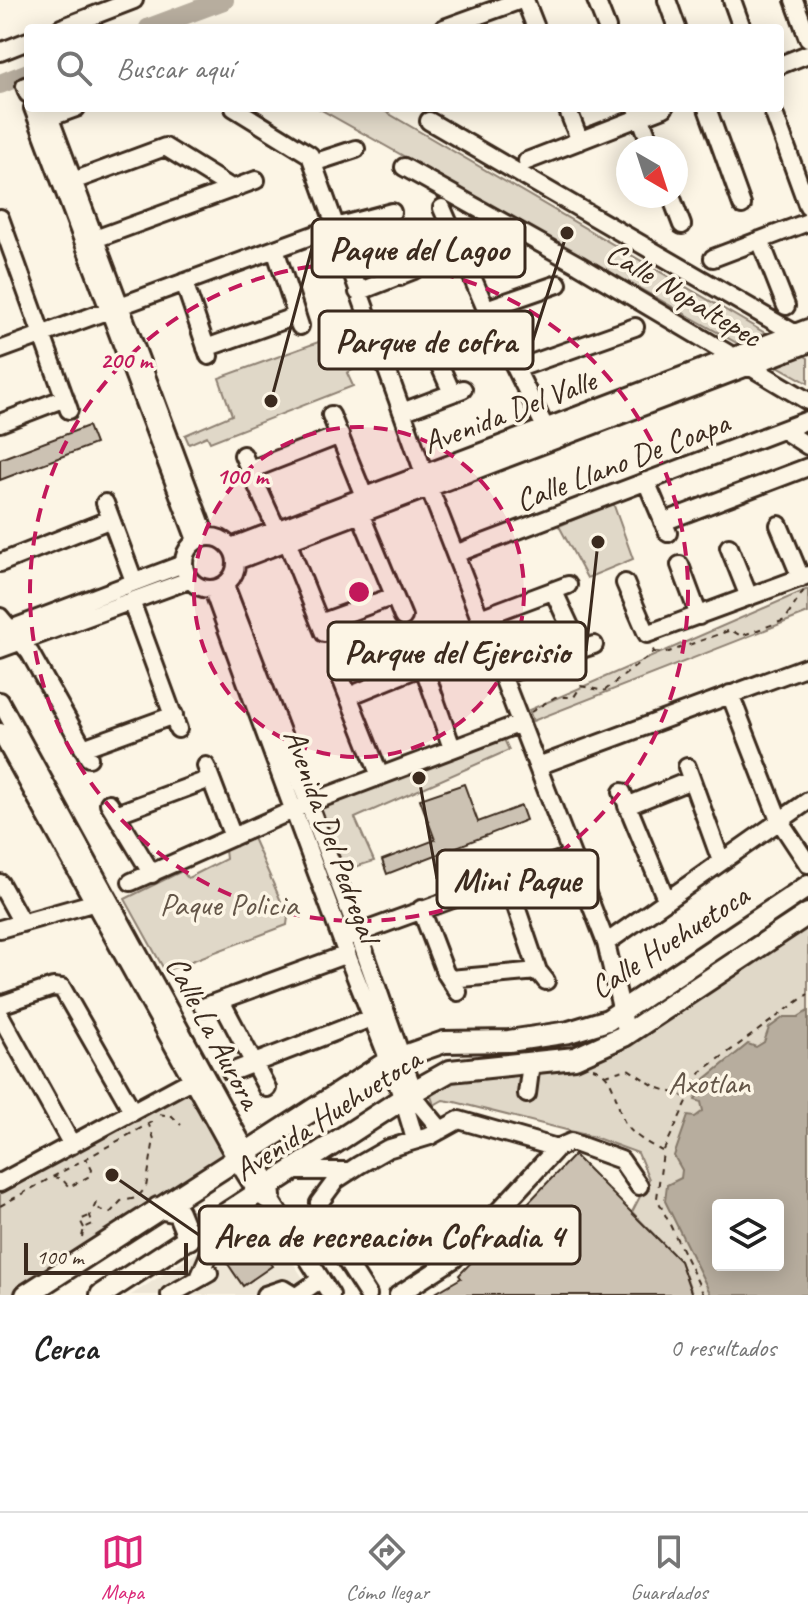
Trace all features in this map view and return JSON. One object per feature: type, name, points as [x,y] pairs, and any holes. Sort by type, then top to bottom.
[{"type":"main road","name":"Calle Huehuetoca","points":[[509,1041],[590,1027],[622,1013],[808,886]]},
{"type":"main road","name":"Avenida Huehuetoca","points":[[101,1295],[227,1213],[267,1194],[291,1171],[411,1099],[450,1071],[575,1058],[627,1034],[808,914]]},
{"type":"main road","name":"Avenida Huehuetoca","points":[[26,1295],[395,1058],[459,1039],[509,1041]]},
{"type":"main road","points":[[158,1208],[178,1212],[189,1239]]},
{"type":"street","points":[[71,24],[134,0]]},
{"type":"street","points":[[455,24],[523,0],[534,24]]},
{"type":"street","points":[[596,0],[605,24]]},
{"type":"street","points":[[667,0],[676,24]]},
{"type":"street","points":[[732,0],[741,24]]},
{"type":"street","points":[[794,0],[808,38]]},
{"type":"street","points":[[0,52],[24,43]]},
{"type":"street","points":[[784,63],[808,54]]},
{"type":"street","points":[[240,112],[310,155],[427,480],[606,943],[627,1034]]},
{"type":"street","points":[[569,112],[580,141]]},
{"type":"street","points":[[527,161],[580,141],[639,112],[648,136]]},
{"type":"street","points":[[708,112],[742,205]]},
{"type":"street","points":[[773,112],[808,207]]},
{"type":"street","points":[[42,114],[95,239],[113,307]]},
{"type":"street","points":[[42,114],[201,539]]},
{"type":"street","name":"Calle Nopaltepec","points":[[429,121],[805,337]]},
{"type":"street","points":[[73,181],[165,147],[233,189]]},
{"type":"street","points":[[313,163],[356,149]]},
{"type":"street","name":"Calle Nopaltepec","points":[[404,167],[808,401]]},
{"type":"street","points":[[95,239],[256,180]]},
{"type":"street","points":[[442,208],[486,309],[548,433]]},
{"type":"street","points":[[676,208],[682,225]]},
{"type":"street","points":[[0,350],[335,227],[392,212]]},
{"type":"street","points":[[0,218],[67,404],[0,423]]},
{"type":"street","points":[[358,292],[407,273],[374,218]]},
{"type":"street","points":[[713,258],[808,222]]},
{"type":"street","points":[[463,253],[498,240]]},
{"type":"street","points":[[760,240],[786,306]]},
{"type":"street","points":[[184,282],[208,353],[298,321],[275,249]]},
{"type":"street","points":[[486,309],[558,284]]},
{"type":"street","points":[[516,369],[635,327]]},
{"type":"street","points":[[381,352],[433,331],[457,391],[402,412]]},
{"type":"street","name":"Avenida Del Valle","points":[[234,554],[360,513],[427,480],[734,356],[805,337]]},
{"type":"street","name":"Avenida Del Valle","points":[[548,433],[751,366],[805,337]]},
{"type":"street","points":[[331,415],[364,496]]},
{"type":"street","name":"Calle Llano De Coapa","points":[[455,554],[808,420]]},
{"type":"street","points":[[783,430],[808,446]]},
{"type":"street","points":[[340,435],[246,462],[322,628],[394,596]]},
{"type":"street","points":[[646,481],[666,527],[808,467]]},
{"type":"street","name":"Avenida Del Valle","points":[[282,536],[364,496],[427,480]]},
{"type":"street","points":[[105,503],[134,581]]},
{"type":"street","points":[[360,513],[403,617]]},
{"type":"street","points":[[0,563],[111,519]]},
{"type":"street","points":[[625,583],[647,634],[699,616],[804,576],[779,525]]},
{"type":"street","points":[[201,539],[221,539],[234,554],[234,575],[219,587],[196,586],[189,580],[183,564],[186,550],[201,539]]},
{"type":"street","points":[[729,547],[749,597]]},
{"type":"street","points":[[0,649],[7,630],[183,564]]},
{"type":"street","points":[[680,565],[699,616]]},
{"type":"street","points":[[7,630],[131,601],[189,580]]},
{"type":"street","name":"Avenida Del Pedregal","points":[[219,587],[309,803],[358,933],[395,1058],[411,1099]]},
{"type":"street","name":"Avenida Del Pedregal","points":[[219,587],[292,810],[371,1018],[395,1058]]},
{"type":"street","points":[[480,618],[561,588],[588,648],[503,675]]},
{"type":"street","points":[[7,630],[86,753],[176,722],[131,601]]},
{"type":"street","points":[[349,696],[421,660],[452,748]]},
{"type":"street","points":[[538,766],[808,666]]},
{"type":"street","points":[[341,678],[380,776]]},
{"type":"street","points":[[730,694],[779,820],[808,864]]},
{"type":"street","name":"Calle La Aurora","points":[[0,701],[193,1079],[331,1295]]},
{"type":"street","points":[[131,882],[292,810],[520,720]]},
{"type":"street","name":"Calle La Aurora","points":[[0,732],[103,900],[241,1156]]},
{"type":"street","points":[[152,874],[112,808],[208,772],[233,837]]},
{"type":"street","points":[[666,899],[625,799],[689,774],[721,861]]},
{"type":"street","points":[[606,943],[808,801]]},
{"type":"street","points":[[203,1007],[344,946],[358,933],[571,856]]},
{"type":"street","points":[[421,909],[454,985],[542,976],[506,877]]},
{"type":"street","points":[[0,883],[22,923]]},
{"type":"street","points":[[0,929],[103,900]]},
{"type":"street","points":[[0,1005],[53,987],[62,988],[133,1112]]},
{"type":"street","points":[[221,1001],[267,1088]]},
{"type":"street","points":[[0,1015],[72,1145]]},
{"type":"street","points":[[231,1072],[371,1018]]},
{"type":"street","points":[[527,1094],[531,1063]]},
{"type":"street","points":[[0,1183],[193,1079]]},
{"type":"street","points":[[411,1099],[427,1136]]},
{"type":"street","points":[[411,1099],[427,1136]]},
{"type":"street","points":[[368,1295],[343,1256],[318,1202],[336,1180],[387,1149],[427,1136],[459,1120],[557,1148]]},
{"type":"street","points":[[398,1295],[454,1259],[557,1148],[571,1142],[615,1157],[639,1186]]},
{"type":"street","points":[[291,1171],[350,1171]]},
{"type":"street","points":[[170,1295],[206,1274],[227,1213]]},
{"type":"street","points":[[265,1295],[283,1289],[296,1295],[321,1279]]},
{"type":"path","points":[[520,720],[555,697],[574,697],[581,686],[598,692],[610,688],[654,652],[666,653],[731,630],[741,636],[785,620],[805,589],[804,576]]},
{"type":"path","points":[[647,634],[654,652]]},
{"type":"path","points":[[704,1295],[694,1267],[658,1203],[663,1152],[701,1072],[808,994]]},
{"type":"path","points":[[583,1069],[598,1069],[605,1075],[625,1123],[646,1143],[663,1152]]},
{"type":"path","points":[[605,1075],[628,1069],[640,1079],[687,1098]]},
{"type":"path","points":[[0,1205],[152,1122],[150,1117],[162,1113],[172,1116],[181,1125]]},
{"type":"path","points":[[82,1237],[84,1228],[80,1220],[90,1216],[96,1203],[102,1212],[110,1213],[121,1201],[137,1198],[144,1191],[154,1139],[148,1124]]},
{"type":"path","points":[[52,1177],[62,1179],[69,1187],[90,1176],[92,1170],[86,1158]]},
{"type":"path","points":[[84,1228],[95,1225],[90,1216]]},
{"type":"shaded area","points":[[808,1011],[808,1295],[711,1295],[665,1201],[667,1185],[681,1178],[682,1170],[674,1156],[688,1116],[695,1117],[703,1111],[701,1102],[695,1100],[705,1079],[748,1044],[756,1047],[764,1042],[769,1028],[784,1017],[798,1017]]},
{"type":"shaded area","points":[[260,1212],[314,1295],[131,1295]]},
{"type":"green space","points":[[325,112],[386,112],[808,358],[808,383]]},
{"type":"green space","points":[[346,332],[356,368],[347,373],[353,386],[210,442],[207,436],[189,444],[185,435],[232,415],[219,378]]},
{"type":"green space","points":[[613,503],[633,559],[587,578],[559,526]]},
{"type":"green space","points":[[808,589],[808,613],[533,721],[529,710]]},
{"type":"green space","points":[[503,737],[509,750],[355,818],[374,861],[342,871],[317,807]]},
{"type":"green space","name":"Paque Policia","points":[[253,838],[288,917],[287,925],[165,971],[125,899],[182,871],[188,878],[226,859],[225,850]]},
{"type":"green space","name":"Axotlan","points":[[808,896],[808,1295],[693,1295],[680,1261],[632,1212],[649,1179],[638,1153],[594,1137],[455,1102],[443,1100],[434,1105],[431,1096],[436,1091],[509,1048],[571,1040]]},
{"type":"green space","points":[[189,1083],[228,1152],[13,1295],[0,1295],[0,1193]]},
{"type":"building","points":[[88,426],[95,444],[0,480],[0,459]]},
{"type":"building","points":[[464,784],[478,822],[521,806],[526,820],[387,874],[382,860],[435,840],[420,799]]},
{"type":"building","points":[[574,1155],[680,1261],[692,1295],[432,1295],[461,1278],[459,1275]]},
{"type":"building","points":[[245,1227],[272,1266],[243,1286],[221,1254],[228,1238]]},
{"type":"waterway","points":[[160,24],[224,0]]},
{"type":"waterway","points":[[0,84],[24,75]]},
{"type":"place","name":"Parque de cofra","points":[[567,233]]},
{"type":"place","name":"Paque del Lagoo","points":[[271,401]]},
{"type":"place","name":"Parque del Ejercisio","points":[[598,542]]},
{"type":"place","name":"Mini Paque","points":[[419,778]]},
{"type":"place","name":"Area de recreacion Cofradia 4","points":[[112,1175]]}]
